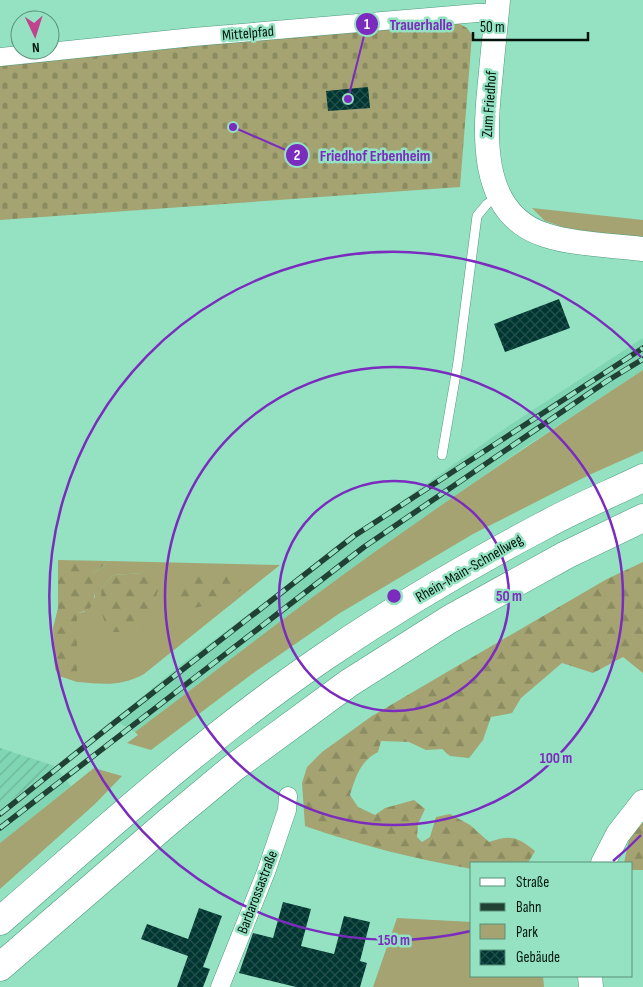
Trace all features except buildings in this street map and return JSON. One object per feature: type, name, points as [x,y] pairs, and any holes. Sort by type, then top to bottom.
[{"type":"highway","name":"Rhein-Main-Schnellweg","points":[[0,921],[133,805],[208,743],[327,655],[430,589],[545,525],[643,478]]},
{"type":"highway","points":[[0,967],[233,768],[349,684],[450,619],[566,555],[643,518]]},
{"type":"street","name":"Mittelpfad","points":[[0,57],[193,37],[476,13],[497,6]]},
{"type":"street","name":"Zum Friedhof","points":[[497,6],[486,119],[486,145],[499,195],[511,214],[523,225],[544,235],[568,240],[643,249]]},
{"type":"street","points":[[604,861],[622,828],[643,802]]},
{"type":"street","name":"Barbarossastraße","points":[[220,987],[280,831],[288,803]]},
{"type":"lane","points":[[442,455],[458,362],[477,216],[487,204],[499,195]]},
{"type":"shaded area","points":[[643,338],[643,370],[525,447],[407,529],[310,599],[135,732],[114,720],[183,663],[393,507],[510,425]]},
{"type":"shaded area","points":[[0,748],[55,766],[0,809]]},
{"type":"shaded area","points":[[55,766],[71,786],[0,843],[0,809]]},
{"type":"green space","points":[[456,22],[467,28],[472,35],[460,187],[0,220],[0,66],[274,38]]},
{"type":"green space","points":[[532,208],[643,220],[643,240],[566,228],[545,221]]},
{"type":"green space","points":[[643,370],[643,451],[589,475],[473,534],[340,613],[252,674],[151,750],[127,743],[138,735],[135,732],[351,569],[475,482]]},
{"type":"green space","points":[[58,560],[109,561],[93,574],[94,598],[90,608],[77,613],[77,682],[59,676],[55,669],[53,628],[58,608]]},
{"type":"green space","points":[[109,561],[280,565],[144,674],[127,681],[111,684],[77,682],[77,613],[84,612],[95,597],[92,586],[93,574]],"holes":[[[142,573],[101,588],[113,575]]]},
{"type":"green space","points":[[643,562],[643,673],[623,657],[593,673],[562,663],[521,698],[512,713],[491,717],[483,740],[469,758],[450,756],[442,749],[426,750],[409,742],[381,741],[378,752],[367,760],[360,770],[350,795],[358,807],[375,815],[385,808],[414,800],[425,809],[418,824],[417,837],[422,842],[430,837],[436,817],[450,814],[470,825],[489,842],[503,838],[514,838],[524,843],[535,851],[529,862],[470,862],[470,869],[387,851],[305,826],[302,783],[307,767],[322,752],[372,716],[607,579]]},
{"type":"green space","points":[[142,573],[155,575],[159,586],[150,619],[139,632],[113,632],[103,618],[101,588],[113,575]]},
{"type":"green space","points":[[188,576],[237,576],[247,580],[248,585],[235,594],[217,602],[190,609],[182,609],[175,606],[174,594],[178,579]]},
{"type":"green space","points":[[94,768],[122,776],[95,804],[0,889],[0,843]]},
{"type":"green space","points":[[643,821],[643,870],[633,870],[633,862],[624,862],[629,840]]},
{"type":"green space","points":[[397,918],[470,922],[470,977],[543,977],[544,987],[373,987]]},
{"type":"railway","points":[[0,814],[354,536],[643,348]]},
{"type":"railway","points":[[0,828],[364,547],[607,381],[643,359]]},
{"type":"place","name":"Trauerhalle","points":[[348,99]]},
{"type":"place","name":"Friedhof Erbenheim","points":[[233,127]]}]
